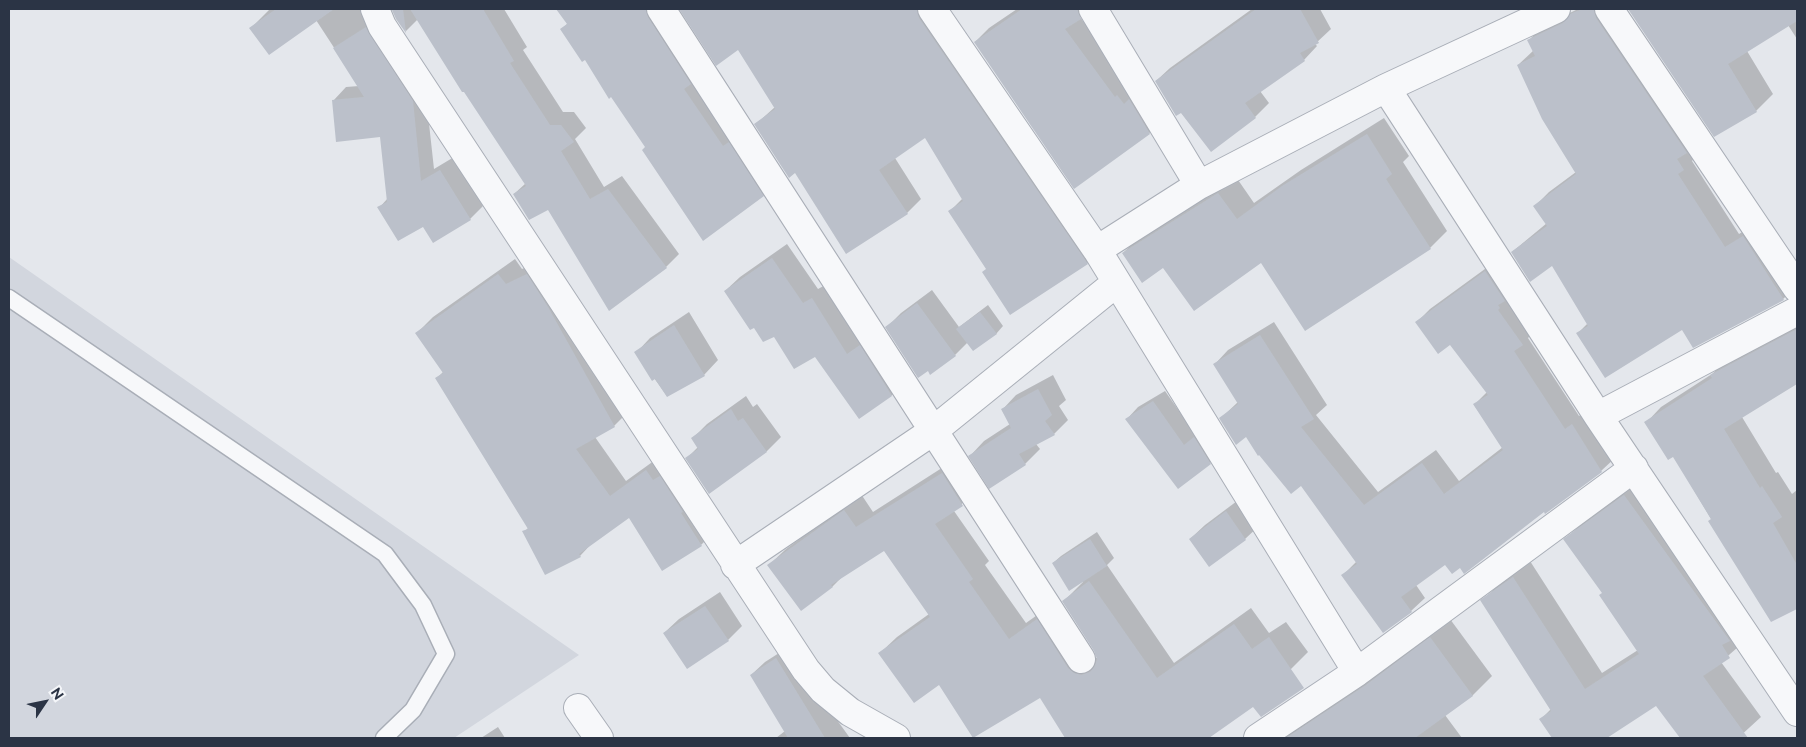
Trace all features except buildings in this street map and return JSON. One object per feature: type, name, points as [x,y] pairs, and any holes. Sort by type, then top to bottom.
[{"type":"street","points":[[376,9],[382,26],[735,565],[806,670],[823,690],[850,712],[896,738]]},
{"type":"street","points":[[661,9],[1081,659]]},
{"type":"street","points":[[932,9],[1097,250],[1357,672]]},
{"type":"street","points":[[1093,9],[1200,185]]},
{"type":"street","points":[[1097,250],[1200,185],[1386,88],[1556,9]]},
{"type":"street","points":[[1609,9],[1797,288]]},
{"type":"street","points":[[1386,88],[1598,416],[1797,712]]},
{"type":"street","points":[[735,565],[933,431],[1116,283]]},
{"type":"street","points":[[1598,416],[1797,311]]},
{"type":"street","points":[[1258,738],[1357,672],[1634,468]]},
{"type":"street","points":[[578,708],[599,738]]},
{"type":"lane","points":[[9,298],[385,554],[424,605],[446,654],[413,710],[384,738]]},
{"type":"shaded area","points":[[9,257],[579,655],[454,738],[9,738]]}]
